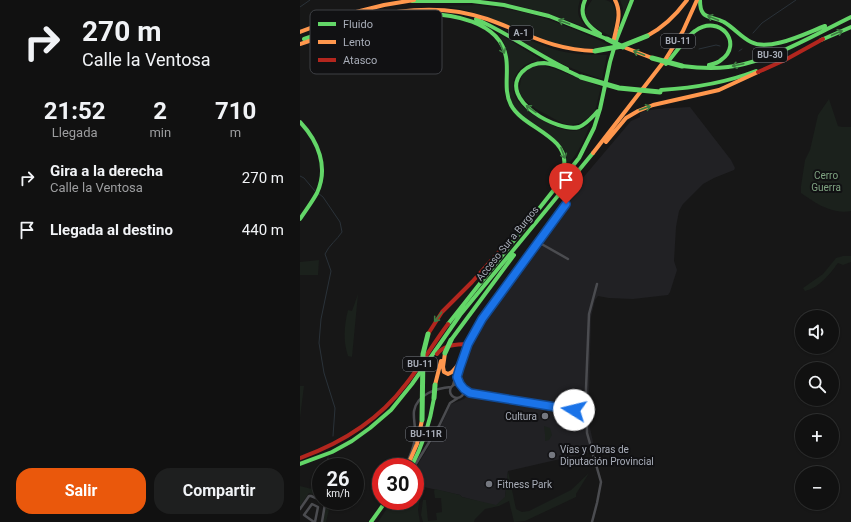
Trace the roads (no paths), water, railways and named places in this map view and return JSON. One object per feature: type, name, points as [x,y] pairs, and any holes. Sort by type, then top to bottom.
[{"type":"main road","points":[[364,10],[414,0],[420,2],[489,3],[511,6],[551,18],[601,36]]},
{"type":"main road","points":[[585,0],[582,5],[584,20],[601,36]]},
{"type":"main road","points":[[610,62],[610,56],[620,14],[615,0]]},
{"type":"main road","name":"Acceso Sur a Burgos","points":[[300,464],[351,442],[379,421],[446,327],[579,158],[594,128],[617,38],[632,0]]},
{"type":"main road","name":"A-1","points":[[409,10],[460,11],[486,18],[552,46],[575,51],[595,52],[625,46],[647,36],[664,26],[674,17],[687,0]]},
{"type":"main road","points":[[699,0],[700,9],[704,15],[724,23],[747,41],[762,46],[788,41],[851,17]]},
{"type":"main road","name":"Acceso Sur a Burgos","points":[[300,458],[327,448],[362,428],[388,410],[410,388],[460,316],[577,173],[652,78],[674,47],[686,27],[699,0]]},
{"type":"main road","name":"BU-30","points":[[448,10],[472,17],[496,28],[553,62],[582,76],[621,86],[660,91],[720,83],[753,72],[851,27]]},
{"type":"main road","points":[[442,16],[462,19],[480,25],[495,36],[503,48],[506,58],[506,88],[509,100],[514,109],[521,116],[555,141],[562,150],[566,161],[554,190]]},
{"type":"main road","name":"BU-30","points":[[601,36],[652,58],[682,66],[706,68],[724,67],[756,60],[851,17]]},
{"type":"main road","points":[[652,78],[660,71],[691,35],[701,28],[711,25],[716,26],[722,28],[729,37],[729,49],[722,60],[715,64],[693,64],[682,66]]},
{"type":"main road","points":[[300,32],[310,28]]},
{"type":"main road","name":"A-1","points":[[300,41],[310,37]]},
{"type":"main road","points":[[577,173],[585,166],[626,118],[638,111],[719,90],[786,60],[823,39]]},
{"type":"main road","points":[[300,44],[310,41]]},
{"type":"main road","points":[[582,76],[549,64],[538,63],[529,65],[523,69],[517,79],[516,88],[520,100],[526,105],[540,115],[563,126],[579,127],[588,121],[600,109]]},
{"type":"main road","points":[[300,122],[309,132],[319,148],[322,167],[317,192],[300,219]]},
{"type":"main road","name":"BU-11R","points":[[417,458],[428,428],[439,366],[451,340],[577,173]]},
{"type":"main road","name":"BU-11R","points":[[411,458],[416,450],[422,420],[423,354],[428,334],[438,315],[471,283],[512,237],[525,227]]},
{"type":"main road","points":[[388,410],[409,393],[440,350],[450,345],[467,344]]},
{"type":"main road","points":[[445,353],[443,367],[444,372],[448,374],[457,368]]},
{"type":"main road","points":[[371,522],[380,510]]},
{"type":"main road","points":[[374,522],[381,510]]},
{"type":"street","points":[[458,398],[451,396],[450,391],[457,368],[467,344],[482,319],[578,187]]},
{"type":"street","points":[[538,242],[568,259]]},
{"type":"street","points":[[592,522],[601,482],[587,433],[586,389],[589,314],[597,284]]},
{"type":"street","points":[[457,368],[457,377],[460,384],[470,393]]},
{"type":"street","points":[[409,458],[416,436],[414,411],[419,399],[427,393],[460,384]]},
{"type":"street","points":[[462,395],[464,389]]},
{"type":"street","points":[[418,458],[437,430],[450,403],[462,395],[470,393],[587,411]]},
{"type":"street","points":[[300,509],[309,496],[312,496]]},
{"type":"street","points":[[312,504],[318,507],[314,522],[304,515],[312,504]]},
{"type":"street","points":[[322,522],[325,510]]},
{"type":"waterway","points":[[300,7],[310,0]]},
{"type":"waterway","points":[[753,33],[762,23],[796,0]]},
{"type":"waterway","points":[[699,49],[716,45],[720,46]]},
{"type":"waterway","points":[[300,176],[304,178],[315,191]]},
{"type":"waterway","points":[[318,193],[323,197],[340,222],[342,232],[325,254],[331,271],[321,319],[319,343],[324,373],[335,408],[333,436]]},
{"type":"place","name":"Cultura","points":[[545,416]]},
{"type":"place","name":"Vías y Obras de Diputación Provincial","points":[[552,455]]},
{"type":"place","name":"Fitness Park","points":[[489,484]]},
{"type":"park label","name":"Cerro Guerra","points":[[826,180]]}]
